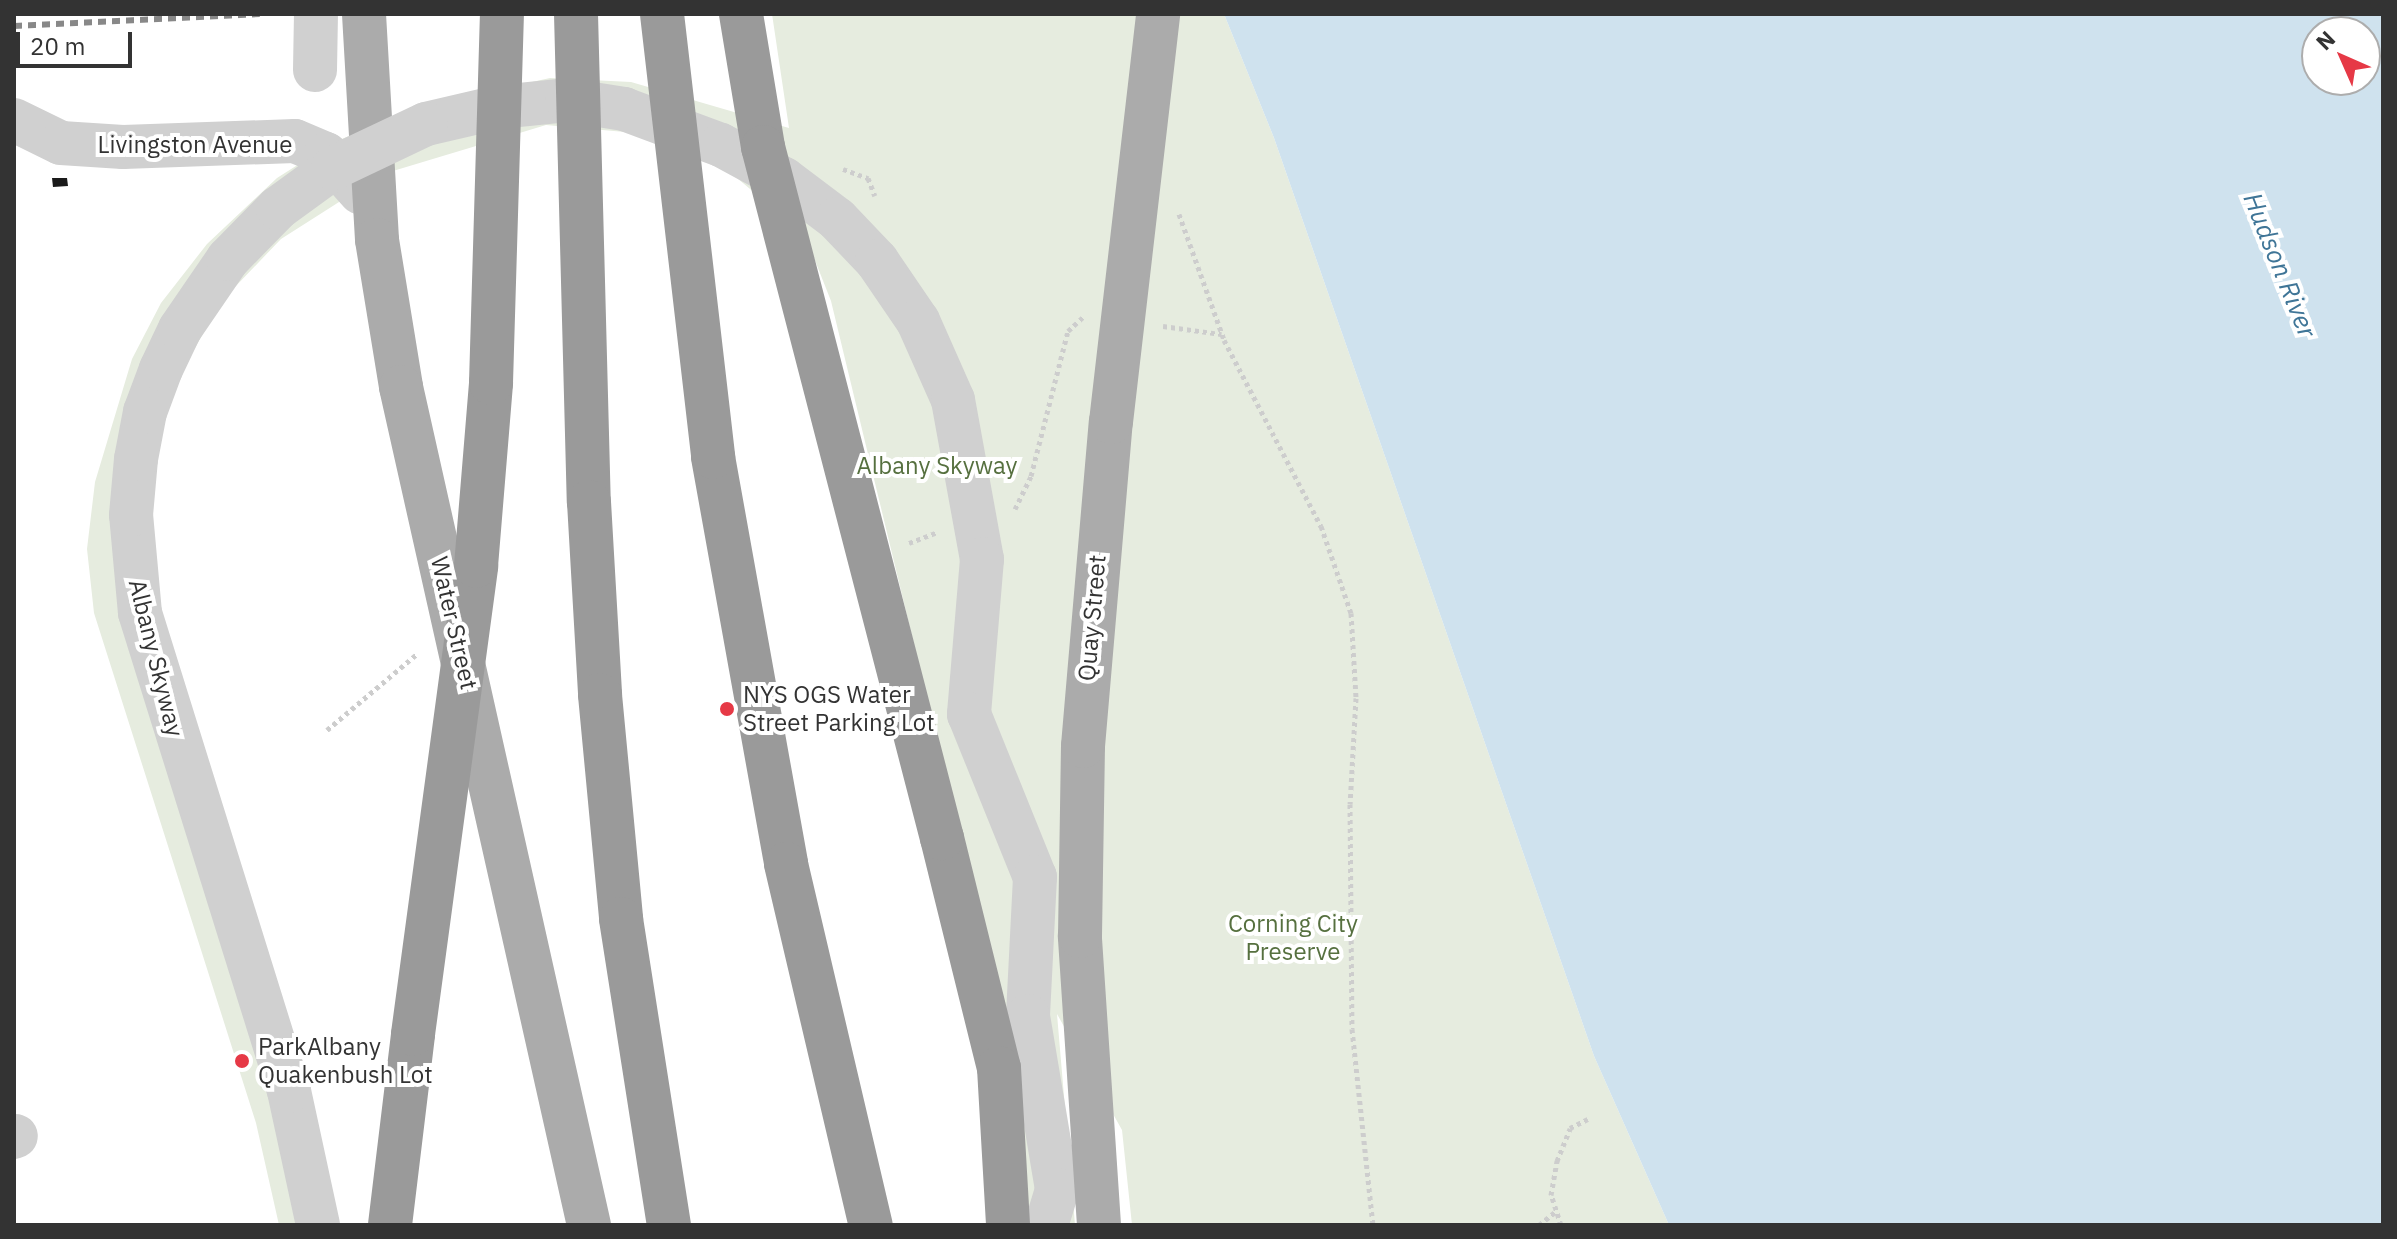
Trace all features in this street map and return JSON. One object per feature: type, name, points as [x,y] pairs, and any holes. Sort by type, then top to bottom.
[{"type":"highway","points":[[390,1225],[476,566],[491,383],[502,14]]},
{"type":"highway","points":[[576,14],[589,502],[600,695],[621,919],[669,1225]]},
{"type":"highway","points":[[662,14],[677,180],[733,593],[786,864],[871,1225]]},
{"type":"highway","points":[[741,14],[770,177],[992,1032],[1006,1147],[1008,1225]]},
{"type":"highway","points":[[834,1074],[886,1225]]},
{"type":"main road","name":"Water Street","points":[[364,14],[377,240],[404,402],[589,1225]]},
{"type":"main road","name":"Quay Street","points":[[1099,1225],[1080,936],[1083,746],[1106,464],[1158,14]]},
{"type":"street","points":[[315,70],[316,14]]},
{"type":"street","name":"Albany Skyway","points":[[318,1225],[289,1091],[140,613],[131,515],[136,459],[145,412],[180,329],[228,259],[313,181],[363,150],[426,124],[531,102],[598,103],[721,145],[816,202],[877,261],[926,336],[962,434],[982,559],[969,714],[1035,877],[1028,1016],[1057,1190],[1046,1225]]},
{"type":"street","name":"Livingston Avenue","points":[[14,120],[61,143],[123,147],[295,141],[326,154],[351,177],[370,212],[377,240]]},
{"type":"path","points":[[1176,202],[1192,264],[1222,334],[1321,526],[1351,613],[1356,684],[1350,804],[1352,1029],[1373,1225]]},
{"type":"path","points":[[982,559],[1000,543],[1031,476],[1068,331],[1078,316],[1091,317]]},
{"type":"path","points":[[1158,325],[1222,334]]},
{"type":"path","points":[[327,730],[419,652]]},
{"type":"path","points":[[1561,1225],[1551,1195],[1563,1144],[1570,1128],[1588,1119]]},
{"type":"path","points":[[1539,1225],[1555,1212]]},
{"type":"green space","name":"Corning City Preserve","points":[[772,14],[1224,14],[1274,138],[1594,1056],[1669,1225],[1132,1225],[1122,1130],[1057,1014],[1075,1225],[1018,1225],[926,694],[831,301],[805,235],[737,178],[694,153],[625,132],[546,125],[383,174],[281,239],[233,289],[204,332],[176,382],[157,439],[142,566],[328,1225],[279,1225],[256,1123],[94,613],[87,549],[95,482],[132,359],[161,303],[207,244],[277,178],[332,143],[422,106],[550,78],[631,82],[789,128]]},
{"type":"water","name":"Hudson River","points":[[1224,14],[2383,14],[2383,1225],[1669,1225],[1594,1056],[1274,138]]},
{"type":"building","points":[[52,178],[67,178],[68,186],[53,187]]},
{"type":"railway","points":[[14,26],[260,14]]},
{"type":"place","name":"NYS OGS Water Street Parking Lot","points":[[727,709]]},
{"type":"place","name":"ParkAlbany Quakenbush Lot","points":[[242,1061]]}]
